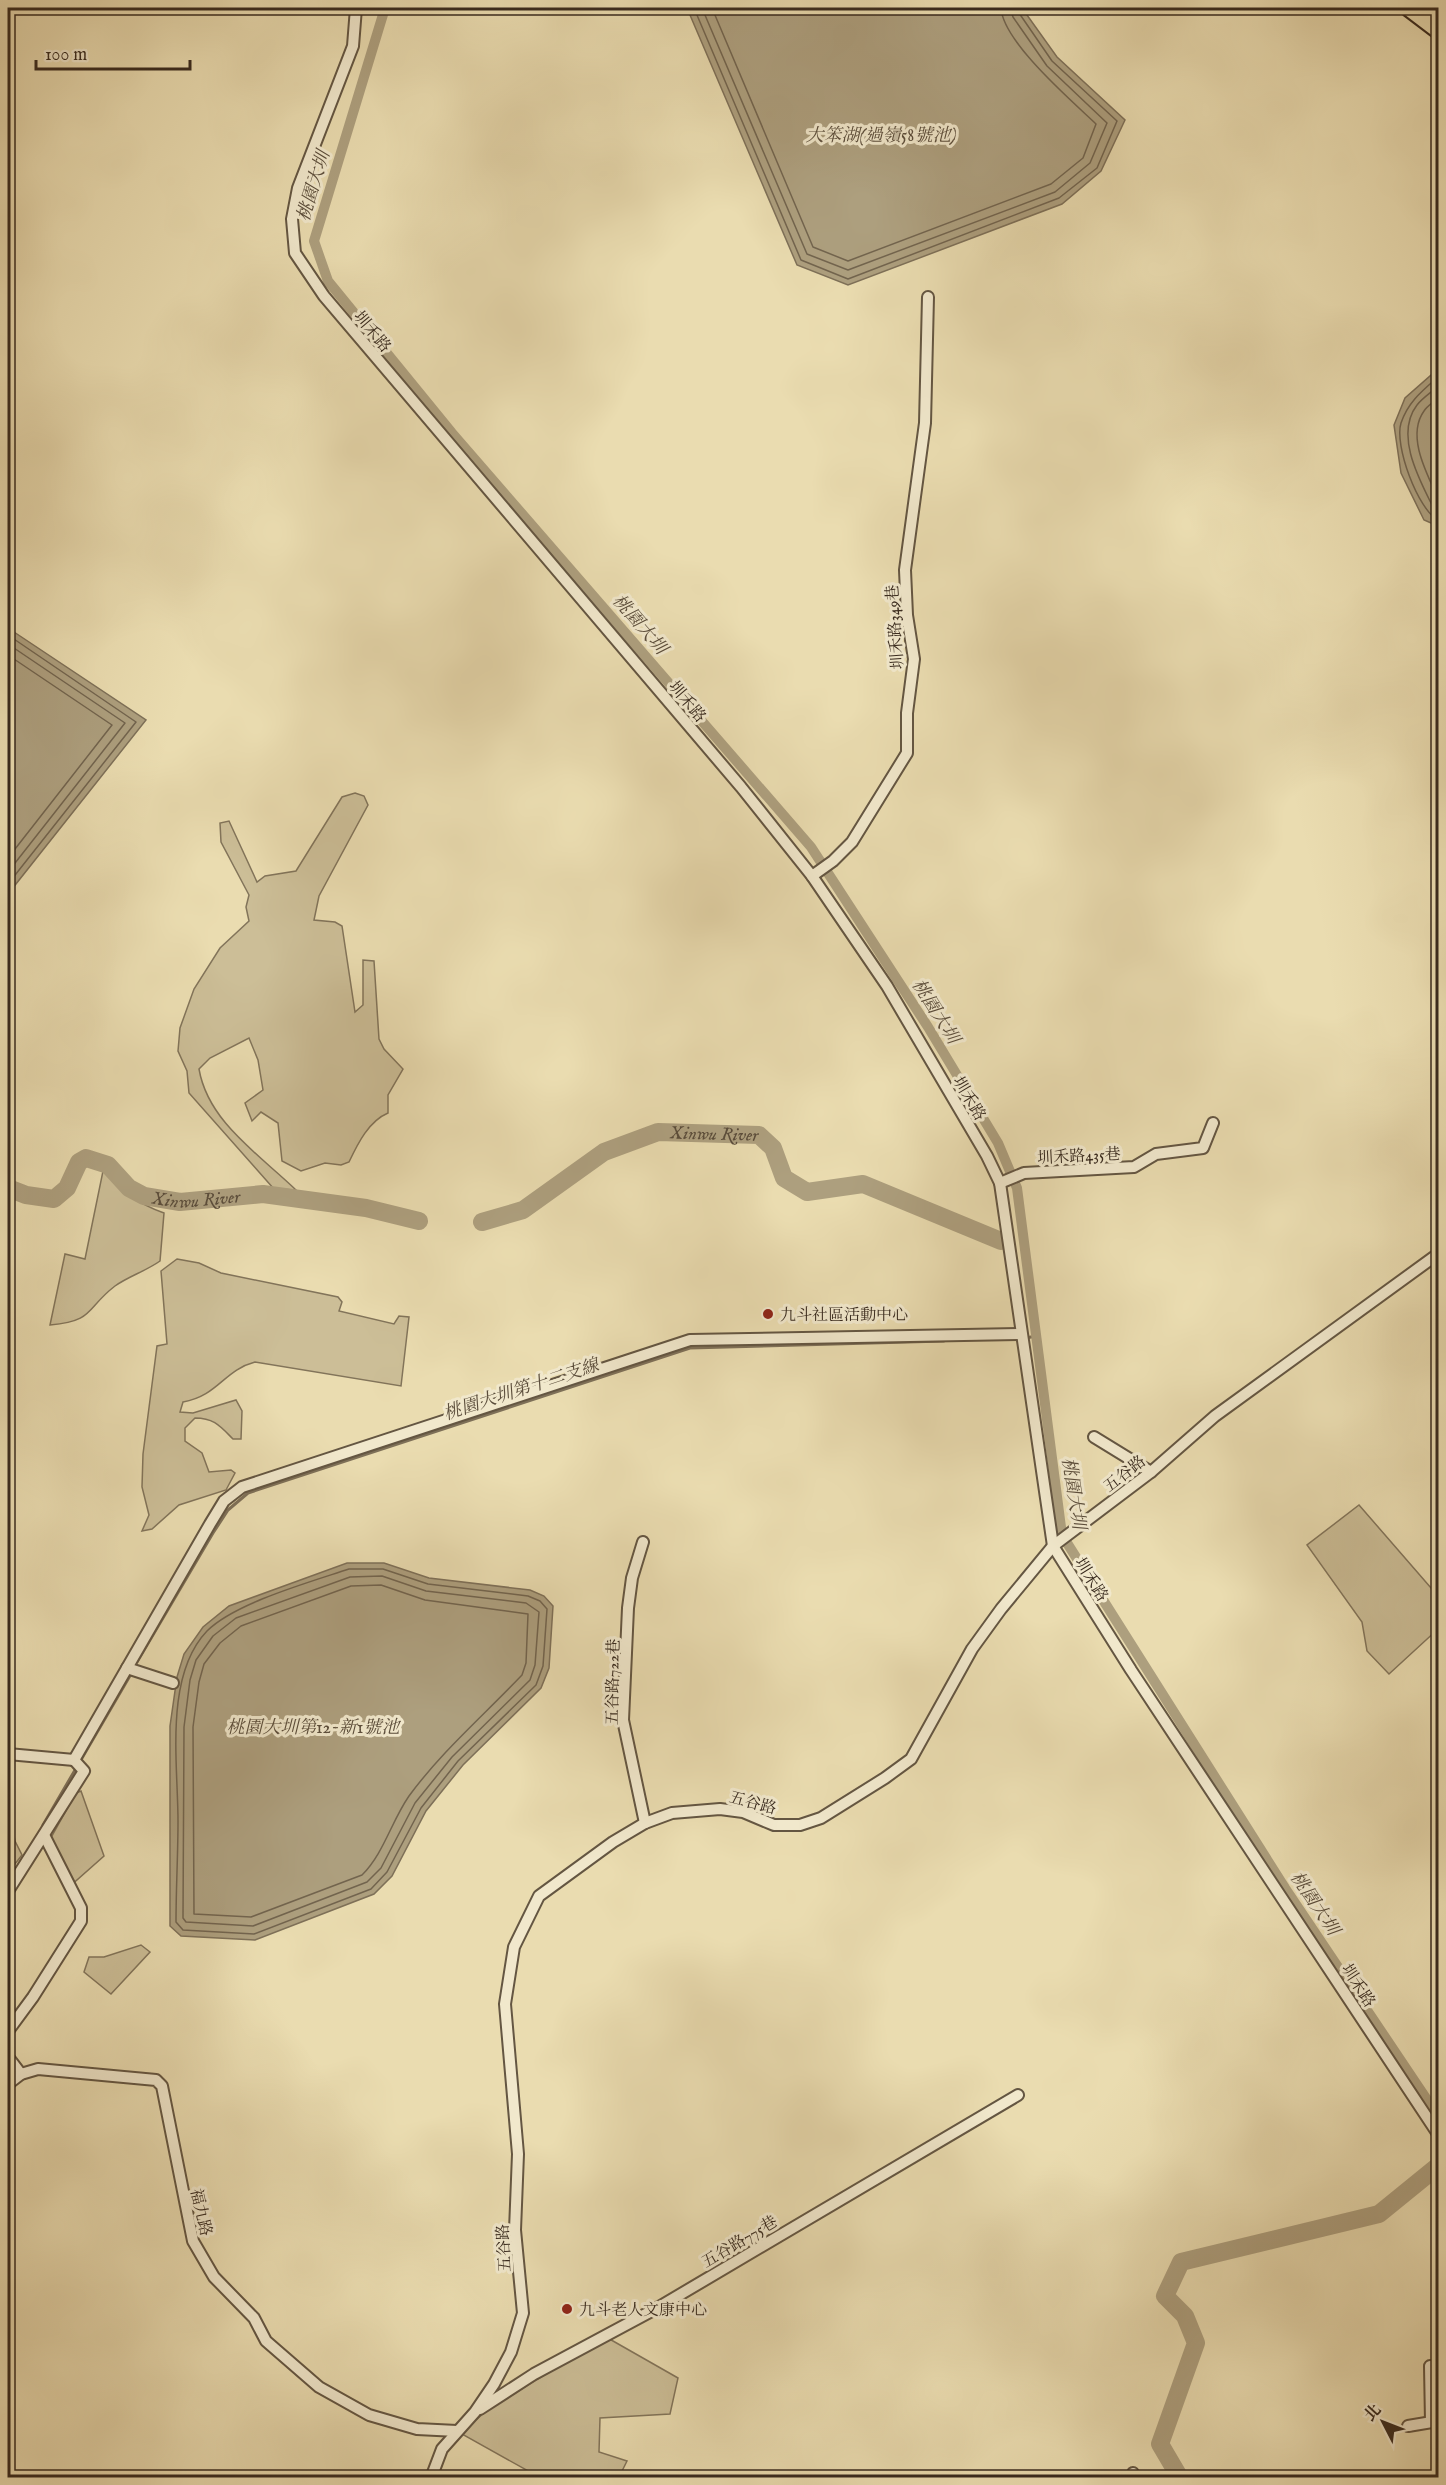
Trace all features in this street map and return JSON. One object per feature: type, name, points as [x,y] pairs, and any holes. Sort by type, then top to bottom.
[{"type":"main road","points":[[1409,8],[1438,30]]},
{"type":"street","name":"圳禾路","points":[[356,8],[353,46],[298,188],[292,219],[295,253],[324,296],[815,874],[887,986],[1002,1181],[1021,1334],[1053,1546],[1131,1670],[1438,2134]]},
{"type":"street","name":"圳禾路349巷","points":[[815,874],[833,861],[852,842],[907,753],[907,713],[914,659],[907,615],[905,570],[925,423],[928,297]]},
{"type":"street","name":"圳禾路435巷","points":[[1002,1181],[1018,1174],[1134,1167],[1156,1154],[1203,1149],[1213,1123]]},
{"type":"street","name":"五谷路","points":[[431,2478],[442,2449],[475,2412],[511,2352],[523,2313],[515,2230],[518,2154],[505,2004],[514,1947],[539,1896],[613,1842],[645,1823],[672,1813],[720,1809],[743,1812],[774,1825],[800,1825],[821,1818],[885,1778],[910,1759],[972,1649],[1001,1609],[1053,1546],[1150,1472],[1215,1416],[1438,1254]]},
{"type":"street","points":[[74,1760],[224,1501],[242,1487],[690,1340],[1021,1334]]},
{"type":"street","points":[[1094,1437],[1150,1472]]},
{"type":"street","name":"五谷路722巷","points":[[643,1542],[632,1578],[628,1608],[623,1720],[645,1823]]},
{"type":"street","points":[[127,1668],[173,1683]]},
{"type":"street","points":[[8,1754],[74,1760],[84,1771],[8,1891]]},
{"type":"street","points":[[8,2031],[33,1997],[81,1921],[81,1908],[44,1835]]},
{"type":"street","points":[[8,2057],[21,2074],[8,2084]]},
{"type":"street","name":"福九路","points":[[21,2074],[38,2069],[156,2080],[162,2086],[193,2241],[214,2277],[254,2318],[266,2341],[319,2387],[369,2415],[417,2429],[457,2431]]},
{"type":"street","name":"五谷路775巷","points":[[475,2412],[534,2374],[659,2307],[1018,2095]]},
{"type":"street","points":[[1408,2427],[1435,2422],[1430,2366]]},
{"type":"shaded area","points":[[355,793],[364,796],[368,805],[319,896],[314,920],[335,922],[342,926],[355,1012],[363,1005],[363,960],[374,961],[379,1039],[384,1049],[403,1069],[388,1095],[388,1113],[370,1127],[360,1140],[349,1162],[341,1165],[325,1163],[301,1171],[282,1161],[278,1123],[261,1112],[252,1121],[245,1103],[263,1090],[258,1060],[249,1038],[210,1058],[199,1069],[204,1088],[213,1105],[237,1136],[296,1190],[274,1189],[189,1093],[187,1071],[178,1051],[180,1028],[194,989],[220,948],[249,921],[246,907],[249,895],[221,842],[220,823],[229,821],[257,882],[265,876],[296,871],[342,797]]},
{"type":"shaded area","points":[[103,1171],[131,1196],[164,1213],[160,1261],[115,1286],[82,1317],[50,1325],[65,1254],[85,1259]]},
{"type":"shaded area","points":[[177,1259],[199,1263],[221,1273],[338,1297],[342,1302],[339,1311],[394,1324],[399,1316],[409,1317],[401,1386],[255,1362],[244,1366],[205,1394],[183,1402],[180,1412],[193,1413],[236,1400],[242,1411],[241,1439],[233,1439],[207,1419],[195,1418],[185,1428],[185,1441],[202,1453],[209,1472],[231,1470],[235,1473],[226,1490],[179,1505],[152,1529],[142,1531],[149,1515],[142,1487],[143,1454],[157,1346],[167,1344],[161,1271]]},
{"type":"shaded area","points":[[1359,1505],[1438,1596],[1438,1629],[1389,1674],[1367,1651],[1362,1622],[1307,1545]]},
{"type":"shaded area","points":[[81,1791],[104,1856],[69,1887],[48,1843],[76,1793]]},
{"type":"shaded area","points":[[8,1807],[15,1841],[22,1855],[8,1873]]},
{"type":"shaded area","points":[[141,1945],[150,1952],[111,1994],[84,1972],[89,1957],[104,1957]]},
{"type":"shaded area","points":[[606,2337],[678,2378],[670,2414],[600,2418],[599,2452],[627,2461],[619,2477],[539,2477],[460,2433],[489,2409]]},
{"type":"water","name":"大笨湖(過嶺58號池)","points":[[687,8],[1022,8],[1057,57],[1125,120],[1101,171],[1062,204],[848,285],[797,265]]},
{"type":"water","points":[[1438,369],[1438,526],[1424,520],[1401,473],[1394,425],[1405,398]]},
{"type":"water","points":[[8,628],[146,720],[8,894]]},
{"type":"water","name":"桃園大圳第12-新1號池","points":[[347,1563],[384,1563],[429,1578],[530,1590],[544,1596],[553,1606],[549,1668],[541,1688],[463,1765],[426,1811],[392,1876],[374,1894],[255,1940],[181,1936],[170,1926],[170,1726],[177,1677],[184,1654],[203,1627],[229,1606]]},
{"type":"waterway","name":"桃園大圳","points":[[385,8],[314,241],[328,281],[452,433],[811,847],[928,1027],[998,1143],[1017,1188],[1062,1535],[1285,1888],[1438,2116]]},
{"type":"waterway","name":"Xinwu River","points":[[482,1222],[523,1210],[604,1152],[658,1132],[759,1135],[773,1148],[784,1178],[807,1192],[863,1184],[1001,1241]]},
{"type":"waterway","name":"Xinwu River","points":[[8,1188],[26,1195],[54,1199],[67,1188],[79,1162],[86,1158],[108,1165],[129,1188],[144,1196],[180,1202],[263,1194],[366,1208],[419,1221]]},
{"type":"waterway","name":"桃園大圳第十二支線","points":[[1026,1338],[1036,1336]]},
{"type":"waterway","name":"桃園大圳第十二支線","points":[[137,1662],[228,1510],[248,1493],[690,1348],[944,1341]]},
{"type":"waterway","name":"桃園大圳第十二支線","points":[[43,1825],[131,1674]]},
{"type":"waterway","points":[[1180,2478],[1160,2444],[1196,2343],[1185,2316],[1165,2296],[1181,2262],[1379,2214],[1438,2166]]},
{"type":"place","name":"九斗社區活動中心","points":[[768,1314]]},
{"type":"place","name":"九斗老人文康中心","points":[[567,2309]]}]
